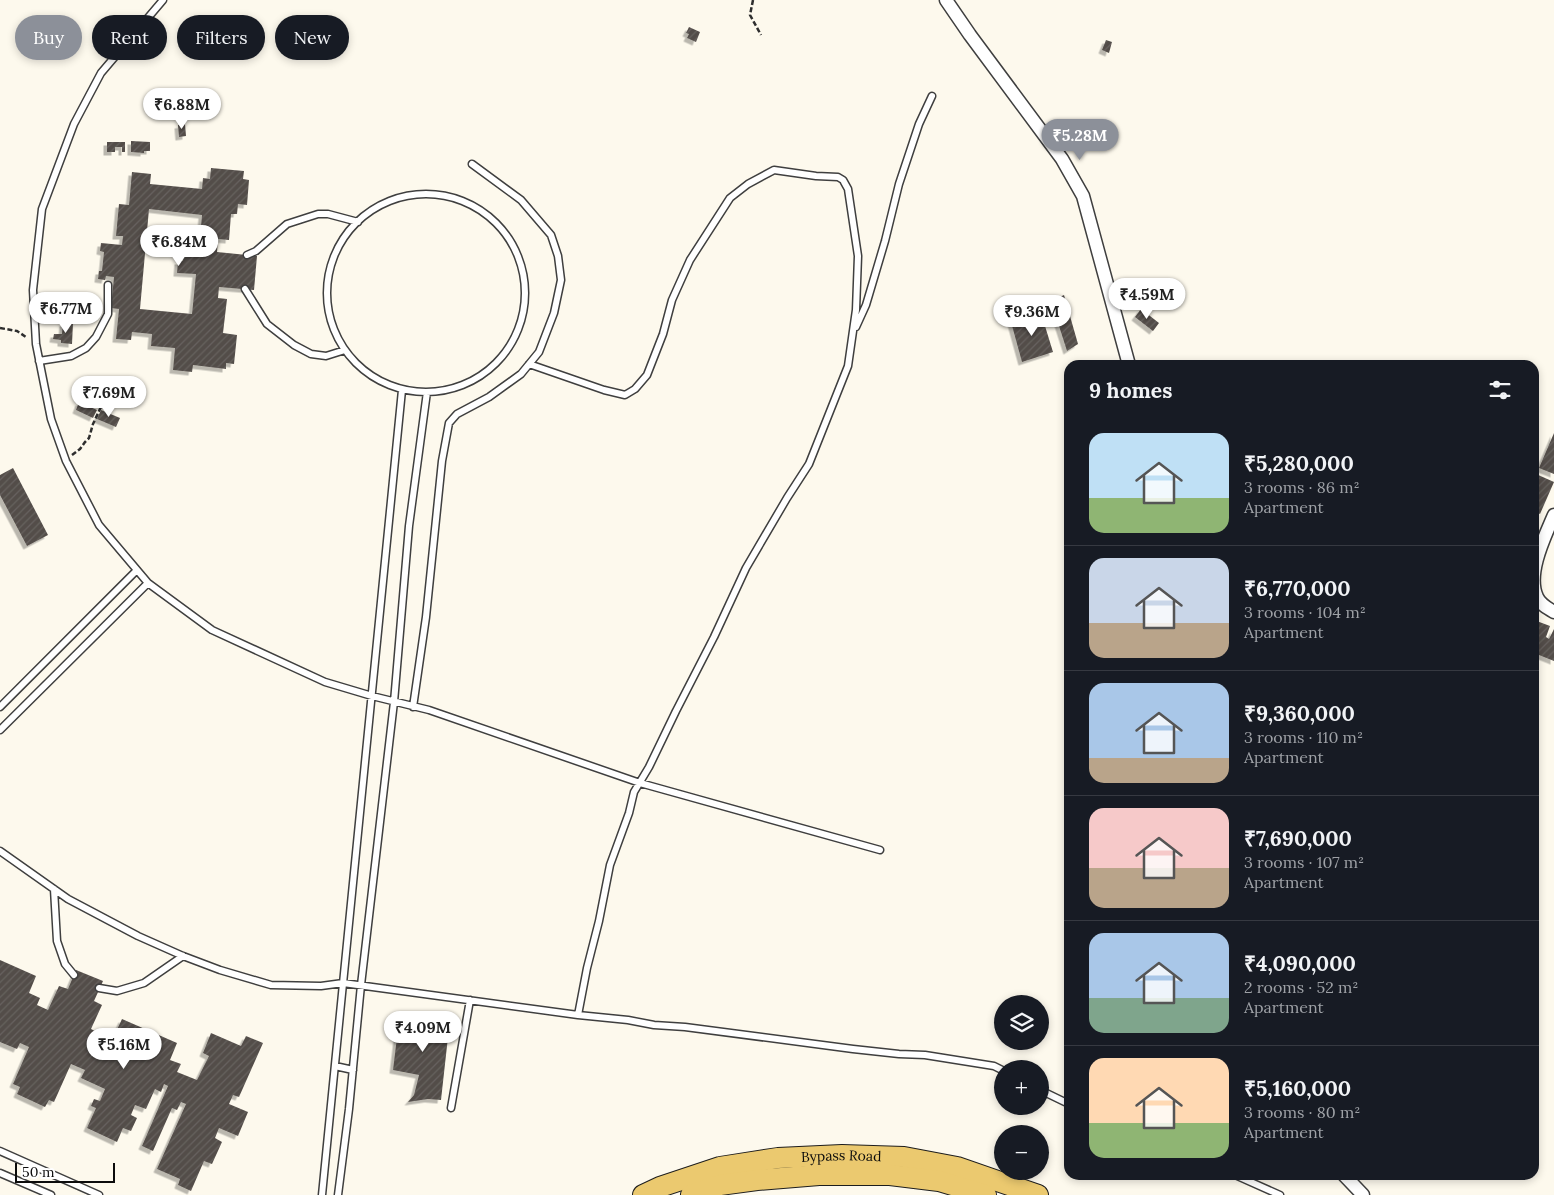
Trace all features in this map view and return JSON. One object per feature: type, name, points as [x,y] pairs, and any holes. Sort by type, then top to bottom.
[{"type":"main road","name":"Bypass Road","points":[[643,1195],[660,1187],[720,1167],[778,1158],[842,1155],[904,1158],[957,1167],[1038,1195]]},
{"type":"main road","name":"Bypass Road","points":[[691,1195],[720,1185],[819,1175],[890,1175],[939,1180],[951,1189],[986,1195]]},
{"type":"street","points":[[946,0],[1062,159],[1083,196],[1128,360]]},
{"type":"street","points":[[1539,557],[1551,532],[1554,515]]},
{"type":"street","points":[[1539,600],[1542,605],[1554,612]]},
{"type":"street","points":[[1349,1180],[1363,1195]]},
{"type":"lane","points":[[163,0],[100,73],[74,124],[42,210],[33,290],[36,344],[39,361],[51,419],[66,461],[99,525],[148,583],[212,630],[324,682],[429,710],[640,783],[880,850]]},
{"type":"lane","points":[[853,332],[866,306],[899,184],[919,124],[932,96]]},
{"type":"lane","points":[[413,706],[426,617],[442,461],[449,423],[457,414],[489,397],[521,374],[539,352],[554,313],[561,280],[558,256],[550,234],[521,200],[472,164]]},
{"type":"lane","points":[[529,364],[624,395],[635,389],[647,376],[663,334],[672,300],[690,260],[730,198],[748,184],[774,170],[838,177],[844,180],[848,189],[858,256],[856,310],[848,366],[808,464],[746,568],[669,729],[634,792],[629,813],[608,875],[578,1015]]},
{"type":"lane","points":[[424,194],[455,198],[484,212],[506,234],[521,262],[526,294],[521,325],[506,353],[486,373],[460,387],[427,392],[402,390],[373,378],[345,350],[333,329],[326,298],[330,267],[343,238],[365,215],[392,200],[424,194]]},
{"type":"lane","points":[[247,255],[256,251],[287,224],[318,214],[328,214],[358,222]]},
{"type":"lane","points":[[39,361],[71,356],[86,348],[96,337],[108,314],[108,285]]},
{"type":"lane","points":[[245,289],[267,324],[294,345],[311,354],[326,356],[345,350]]},
{"type":"lane","points":[[322,1195],[402,390]]},
{"type":"lane","points":[[338,1195],[394,702],[409,526],[427,392]]},
{"type":"lane","points":[[0,707],[137,570]]},
{"type":"lane","points":[[0,730],[148,583]]},
{"type":"lane","points":[[0,851],[68,899],[138,936],[220,970],[271,985],[320,986],[343,983],[361,985],[578,1015],[685,1026],[872,1051],[925,1055],[994,1066]]},
{"type":"lane","points":[[54,889],[57,941],[64,964],[74,975]]},
{"type":"lane","points":[[99,988],[117,991],[144,983],[183,956]]},
{"type":"lane","points":[[451,1108],[470,1000]]},
{"type":"lane","points":[[335,1066],[353,1070]]},
{"type":"lane","points":[[1049,1094],[1064,1102]]},
{"type":"lane","points":[[0,1151],[99,1195]]},
{"type":"lane","points":[[0,1173],[51,1195]]},
{"type":"lane","points":[[1246,1180],[1280,1195]]},
{"type":"path","points":[[753,0],[750,15],[761,35]]},
{"type":"path","points":[[0,328],[17,331],[36,344]]},
{"type":"path","points":[[66,461],[89,438],[92,424],[114,379]]},
{"type":"building","points":[[689,27],[700,32],[696,42],[687,38],[689,34],[686,33]]},
{"type":"building","points":[[1106,40],[1112,42],[1109,53],[1102,50]]},
{"type":"building","points":[[185,124],[186,136],[179,137],[178,125]]},
{"type":"building","points":[[131,141],[150,142],[150,151],[144,151],[144,153],[131,152]]},
{"type":"building","points":[[107,142],[125,142],[125,152],[122,152],[122,147],[115,147],[115,152],[107,152]]},
{"type":"building","points":[[211,168],[244,171],[243,179],[249,180],[247,205],[238,204],[237,214],[231,214],[229,240],[218,239],[217,252],[257,256],[254,290],[219,287],[218,298],[227,299],[223,333],[237,335],[234,364],[226,363],[226,369],[193,365],[192,372],[173,370],[175,348],[151,346],[152,334],[132,332],[131,340],[116,339],[119,309],[111,308],[114,277],[106,276],[105,280],[98,279],[99,271],[102,271],[104,252],[100,251],[101,243],[122,245],[123,236],[116,236],[119,204],[129,205],[132,172],[151,174],[150,184],[202,189],[203,178],[210,179]],"holes":[[[149,209],[202,215],[199,250],[184,249],[183,261],[178,261],[177,273],[196,274],[192,314],[140,309]]]},
{"type":"building","points":[[1129,286],[1132,290],[1124,295],[1121,292]]},
{"type":"building","points":[[1064,295],[1078,344],[1067,351],[1051,301]]},
{"type":"building","points":[[1141,309],[1159,323],[1153,331],[1135,317]]},
{"type":"building","points":[[1041,313],[1053,352],[1022,362],[1011,322]]},
{"type":"building","points":[[63,323],[73,323],[72,344],[61,343],[61,340],[53,339],[54,334],[62,334]]},
{"type":"building","points":[[79,402],[97,410],[93,418],[76,410]]},
{"type":"building","points":[[101,410],[120,418],[116,427],[97,419]]},
{"type":"building","points":[[1554,433],[1554,474],[1539,468]]},
{"type":"building","points":[[13,468],[48,535],[27,546],[0,495],[0,475]]},
{"type":"building","points":[[1539,475],[1554,482],[1539,514]]},
{"type":"building","points":[[1539,622],[1550,626],[1546,637],[1549,639],[1554,629],[1554,661],[1539,655]]},
{"type":"building","points":[[0,960],[36,976],[29,993],[40,998],[37,1005],[48,1010],[59,986],[68,989],[76,970],[103,981],[94,1001],[102,1005],[91,1029],[101,1034],[103,1029],[115,1034],[122,1019],[177,1043],[170,1060],[181,1064],[177,1072],[197,1080],[209,1056],[203,1053],[211,1033],[241,1046],[246,1036],[263,1043],[239,1097],[233,1095],[229,1104],[248,1112],[238,1136],[219,1128],[215,1138],[222,1142],[212,1164],[204,1161],[191,1191],[178,1185],[180,1179],[157,1169],[186,1104],[181,1102],[177,1110],[172,1108],[153,1151],[142,1146],[168,1086],[164,1084],[161,1092],[155,1089],[146,1109],[135,1105],[131,1115],[137,1118],[131,1131],[123,1128],[117,1142],[87,1128],[96,1108],[91,1106],[94,1099],[100,1101],[105,1089],[81,1078],[85,1070],[71,1064],[54,1102],[49,1100],[45,1107],[17,1094],[20,1087],[13,1084],[29,1047],[20,1043],[17,1049],[0,1042]]},
{"type":"building","points":[[400,1012],[450,1019],[441,1100],[428,1099],[408,1102],[414,1095],[419,1075],[393,1070]]}]
